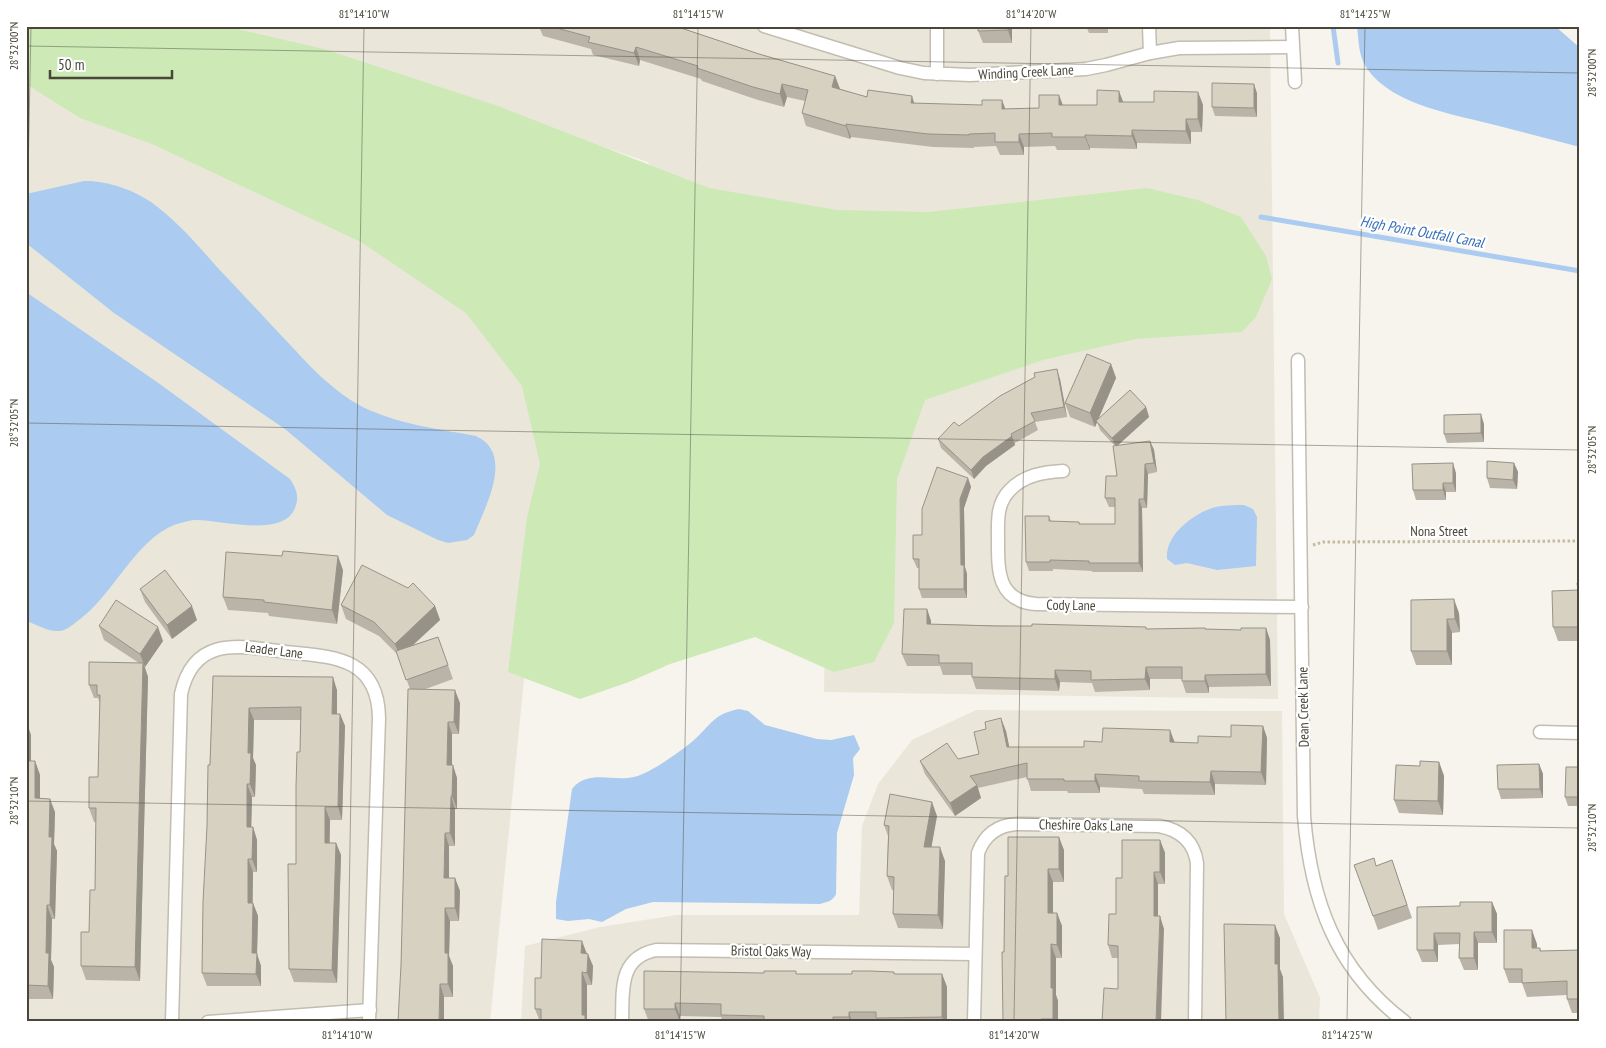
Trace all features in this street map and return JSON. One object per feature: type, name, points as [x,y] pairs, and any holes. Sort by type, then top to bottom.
[{"type":"street","name":"Winding Creek Lane","points":[[764,26],[888,65],[917,72],[937,74],[999,74],[1086,68],[1106,65],[1150,53],[1192,47],[1292,47]]},
{"type":"street","points":[[937,26],[937,74]]},
{"type":"street","points":[[1149,26],[1150,53]]},
{"type":"street","points":[[1292,26],[1295,82]]},
{"type":"street","name":"Dean Creek Lane","points":[[1298,360],[1304,816],[1309,861],[1326,922],[1352,968],[1374,994],[1405,1022]]},
{"type":"street","name":"Cody Lane","points":[[1063,470],[1043,472],[1024,479],[1009,491],[1000,506],[998,515],[999,574],[1008,591],[1020,601],[1036,604],[1302,607]]},
{"type":"street","name":"Leader Lane","points":[[172,1022],[180,694],[187,674],[198,660],[212,651],[233,646],[340,659],[358,669],[373,687],[379,718],[370,1016]]},
{"type":"street","points":[[1540,732],[1580,733]]},
{"type":"street","name":"Cheshire Oaks Lane","points":[[974,1022],[978,853],[984,839],[995,829],[1018,824],[1167,828],[1182,834],[1192,844],[1196,856],[1195,1022]]},
{"type":"street","name":"Bristol Oaks Way","points":[[622,1022],[623,985],[627,972],[639,957],[656,950],[975,954]]},
{"type":"street","points":[[208,1022],[370,1016]]},
{"type":"path","name":"Nona Street","points":[[1300,553],[1323,542],[1580,541]]},
{"type":"shaded area","points":[[26,26],[1270,26],[1278,699],[824,692],[830,282],[715,265],[648,162],[586,141],[542,498],[490,1022],[26,1022]]},
{"type":"shaded area","points":[[976,710],[1282,711],[1284,914],[1320,998],[1319,1022],[521,1022],[525,946],[600,927],[676,915],[859,915],[862,826],[878,784],[912,740]]},
{"type":"green space","points":[[26,26],[224,26],[324,49],[498,106],[709,188],[837,210],[929,212],[1147,188],[1198,200],[1241,217],[1266,256],[1272,279],[1256,317],[1242,332],[1136,339],[1043,360],[925,400],[897,479],[894,623],[874,662],[834,672],[755,637],[670,664],[629,682],[580,699],[508,672],[527,517],[540,464],[522,386],[466,313],[361,242],[152,144],[80,118],[26,84]]},
{"type":"water","points":[[1357,26],[1555,26],[1580,48],[1580,147],[1446,113],[1410,101],[1379,82],[1368,70],[1362,59]]},
{"type":"water","points":[[84,181],[101,182],[128,190],[151,202],[169,216],[308,364],[349,399],[363,407],[394,419],[476,436],[488,444],[494,455],[494,482],[474,535],[467,540],[448,543],[387,515],[285,429],[114,313],[26,243],[26,194]]},
{"type":"water","points":[[26,292],[157,382],[290,479],[297,494],[294,510],[287,518],[276,523],[262,525],[193,520],[174,525],[147,543],[101,599],[89,612],[70,627],[55,631],[26,621]]},
{"type":"water","points":[[1244,505],[1253,509],[1257,517],[1256,566],[1217,570],[1187,563],[1175,565],[1167,559],[1170,542],[1188,521],[1212,508]]},
{"type":"water","points":[[739,709],[748,711],[765,725],[817,739],[831,740],[854,735],[860,749],[853,758],[854,775],[837,833],[836,894],[833,898],[820,904],[653,902],[626,909],[602,922],[589,919],[568,921],[556,919],[556,902],[572,789],[585,779],[601,777],[626,778],[648,772],[688,745],[718,717]]},
{"type":"building","points":[[549,26],[675,26],[759,54],[835,76],[832,87],[867,97],[868,90],[912,96],[911,103],[982,105],[982,100],[1002,100],[1002,109],[1039,108],[1039,95],[1059,95],[1059,105],[1097,105],[1097,90],[1119,91],[1119,102],[1154,102],[1154,91],[1198,92],[1198,119],[1186,119],[1186,131],[1132,130],[1132,136],[1085,135],[1085,137],[1052,137],[1052,133],[1019,134],[1019,142],[995,142],[995,133],[969,135],[928,134],[846,124],[846,126],[802,113],[808,90],[782,84],[780,94],[753,87],[697,68],[698,66],[636,47],[634,53],[588,42],[590,37]]},
{"type":"building","points":[[978,26],[1008,26],[1008,30],[978,31]]},
{"type":"building","points":[[1212,83],[1254,84],[1254,108],[1212,107]]},
{"type":"building","points":[[1087,354],[1111,364],[1090,413],[1065,403]]},
{"type":"building","points":[[1057,369],[1064,407],[1031,413],[1035,421],[1011,434],[1012,436],[983,457],[971,470],[938,439],[954,422],[959,426],[1000,396],[1035,377],[1034,373]]},
{"type":"building","points":[[1130,390],[1146,407],[1112,438],[1096,421]]},
{"type":"building","points":[[1481,414],[1481,433],[1444,434],[1444,415]]},
{"type":"building","points":[[1150,441],[1154,463],[1145,464],[1144,499],[1139,499],[1139,563],[1089,563],[1089,561],[1050,560],[1050,562],[1026,562],[1025,516],[1049,516],[1049,521],[1079,522],[1079,524],[1115,524],[1115,498],[1105,498],[1106,476],[1117,476],[1113,446]]},
{"type":"building","points":[[1487,461],[1514,463],[1513,480],[1487,478]]},
{"type":"building","points":[[1453,463],[1453,483],[1443,483],[1443,490],[1413,490],[1412,464]]},
{"type":"building","points":[[937,467],[968,478],[960,499],[961,565],[964,565],[964,589],[919,589],[919,559],[913,559],[913,535],[922,535],[922,509]]},
{"type":"building","points":[[283,551],[338,556],[332,610],[264,602],[264,600],[223,597],[226,552],[282,556]]},
{"type":"building","points":[[362,565],[408,588],[413,583],[435,606],[395,644],[374,622],[341,605]]},
{"type":"building","points":[[165,570],[192,606],[167,625],[140,589]]},
{"type":"building","points":[[1577,583],[1580,583],[1580,627],[1553,627],[1552,591],[1578,590]]},
{"type":"building","points":[[1454,599],[1455,619],[1447,619],[1447,651],[1411,651],[1411,600]]},
{"type":"building","points":[[116,600],[158,627],[140,654],[99,626]]},
{"type":"building","points":[[904,609],[927,609],[927,624],[1032,626],[1032,624],[1146,627],[1146,629],[1205,628],[1241,630],[1241,628],[1266,628],[1266,674],[1205,675],[1205,681],[1182,681],[1182,667],[1146,667],[1145,679],[1091,680],[1091,671],[1055,670],[1055,679],[972,677],[972,663],[939,663],[939,655],[902,654]]},
{"type":"building","points":[[438,637],[448,665],[406,680],[396,651]]},
{"type":"building","points":[[89,662],[143,663],[135,967],[81,966],[81,932],[89,932],[90,890],[95,890],[96,808],[89,808],[89,777],[98,777],[100,695],[97,695],[97,685],[89,685]]},
{"type":"building","points":[[213,676],[333,677],[332,714],[340,714],[338,807],[325,807],[325,843],[336,843],[332,970],[289,969],[288,864],[296,864],[297,752],[300,752],[301,707],[249,708],[248,753],[251,753],[250,784],[247,784],[247,827],[253,827],[252,859],[248,859],[248,903],[253,903],[252,953],[257,953],[256,974],[202,973],[208,765],[210,765]]},
{"type":"building","points":[[408,689],[455,690],[454,722],[448,722],[447,765],[453,765],[450,833],[445,833],[444,878],[455,878],[455,908],[445,908],[445,953],[448,953],[448,984],[440,984],[439,1022],[398,1022]]},
{"type":"building","points":[[1001,718],[1007,747],[1084,747],[1084,741],[1102,742],[1103,728],[1170,730],[1170,742],[1198,743],[1198,736],[1231,737],[1231,725],[1263,726],[1261,772],[1211,771],[1210,782],[1139,781],[1139,776],[1095,774],[1095,781],[1064,781],[1064,779],[1027,779],[1027,763],[970,776],[977,785],[950,803],[920,761],[947,743],[958,759],[979,754],[974,732],[986,729],[985,722]]},
{"type":"building","points":[[26,761],[35,761],[35,798],[50,799],[49,837],[52,837],[50,905],[47,905],[46,953],[49,953],[48,986],[26,985]]},
{"type":"building","points":[[1420,761],[1439,762],[1438,801],[1394,800],[1396,765],[1420,766]]},
{"type":"building","points":[[1539,764],[1540,789],[1498,789],[1497,765]]},
{"type":"building","points":[[1566,767],[1580,767],[1580,797],[1565,797]]},
{"type":"building","points":[[890,794],[932,802],[924,847],[940,847],[938,915],[893,914],[894,877],[887,876],[889,826],[884,825]]},
{"type":"building","points":[[1008,837],[1059,837],[1059,869],[1048,869],[1048,913],[1057,913],[1057,945],[1051,944],[1053,1019],[1041,1019],[1041,1022],[1003,1022],[1002,952],[1004,952],[1005,876],[1008,876]]},
{"type":"building","points":[[1122,840],[1160,840],[1160,872],[1154,872],[1154,916],[1160,916],[1156,1022],[1102,1022],[1104,988],[1118,989],[1118,946],[1108,945],[1109,914],[1116,914],[1116,878],[1122,878]]},
{"type":"building","points":[[1374,858],[1376,866],[1392,860],[1407,905],[1373,916],[1354,865]]},
{"type":"building","points":[[1460,902],[1492,902],[1492,932],[1474,932],[1474,958],[1459,958],[1460,933],[1434,933],[1434,950],[1417,950],[1417,907],[1460,906]]},
{"type":"building","points":[[1224,924],[1275,925],[1275,964],[1278,964],[1279,1022],[1226,1022]]},
{"type":"building","points":[[1504,930],[1532,930],[1532,948],[1540,948],[1540,951],[1580,950],[1580,999],[1567,999],[1567,981],[1522,983],[1522,969],[1504,969]]},
{"type":"building","points":[[542,939],[582,941],[581,953],[588,954],[587,973],[582,972],[582,1015],[585,1015],[585,1022],[541,1022],[541,1009],[535,1009],[535,978],[541,978]]},
{"type":"building","points":[[644,971],[764,973],[764,971],[796,971],[796,974],[852,974],[852,971],[870,971],[894,972],[894,974],[942,974],[942,1017],[876,1018],[876,1012],[849,1012],[849,1017],[833,1017],[833,1022],[764,1022],[764,1016],[721,1015],[721,1004],[675,1003],[675,1009],[644,1009]]},
{"type":"waterway","points":[[1333,26],[1338,63]]},
{"type":"waterway","name":"High Point Outfall Canal","points":[[1261,217],[1580,271]]}]
